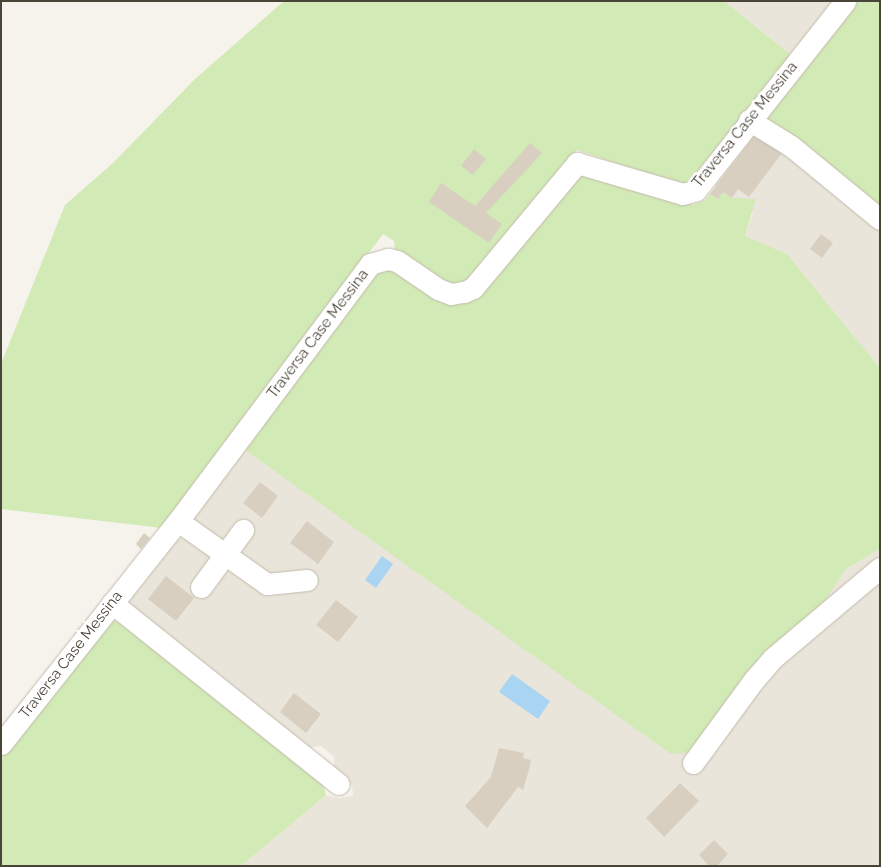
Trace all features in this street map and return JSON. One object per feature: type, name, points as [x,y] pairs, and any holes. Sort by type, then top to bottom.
[{"type":"street","name":"Traversa Case Messina","points":[[1,744],[178,521],[370,264],[388,259],[397,261],[438,289],[451,294],[473,288],[577,163],[683,194],[696,190],[844,1]]},
{"type":"street","points":[[749,120],[792,146],[880,219]]},
{"type":"street","points":[[178,521],[267,584],[307,580]]},
{"type":"street","points":[[201,587],[243,530]]},
{"type":"street","points":[[694,762],[753,681],[773,658],[880,568]]},
{"type":"street","points":[[112,603],[339,784]]},
{"type":"shaded area","points":[[724,1],[850,1],[880,209],[880,368],[787,254],[745,236],[753,212],[718,199],[710,194],[716,186],[699,173],[791,55]]},
{"type":"shaded area","points":[[241,447],[831,591],[846,569],[880,549],[880,866],[241,866],[326,795],[339,798],[353,796],[352,785],[334,770],[334,757],[321,746],[306,748],[133,612],[128,595],[170,540],[188,538],[196,524],[192,512]]},
{"type":"green space","points":[[284,1],[724,1],[791,55],[687,184],[675,183],[577,150],[469,281],[448,284],[395,250],[394,241],[383,234],[162,528],[1,509],[1,364],[65,205],[113,163],[195,79]]},
{"type":"green space","points":[[850,1],[880,1],[880,209],[760,116]]},
{"type":"green space","points":[[581,172],[693,205],[705,200],[710,194],[718,199],[723,192],[732,198],[756,199],[745,236],[787,254],[880,368],[880,549],[846,569],[823,603],[692,752],[671,754],[241,447],[371,275],[379,270],[396,269],[446,303],[468,303]]},
{"type":"green space","points":[[106,620],[123,623],[322,780],[326,795],[241,866],[1,866],[1,756]]},
{"type":"water","points":[[382,556],[393,564],[376,588],[365,580]]},
{"type":"water","points":[[512,674],[550,701],[538,719],[499,692]]},
{"type":"building","points":[[756,134],[782,153],[749,197],[738,189],[732,198],[723,192],[718,199],[710,194]]},
{"type":"building","points":[[530,143],[542,153],[486,213],[502,224],[489,243],[429,202],[441,183],[475,206]]},
{"type":"building","points":[[474,149],[486,159],[473,175],[461,166]]},
{"type":"building","points":[[821,234],[833,243],[822,258],[810,249]]},
{"type":"building","points":[[260,482],[278,496],[262,518],[243,503]]},
{"type":"building","points":[[307,521],[334,542],[318,564],[290,543]]},
{"type":"building","points":[[144,533],[150,538],[141,549],[136,544]]},
{"type":"building","points":[[166,576],[194,598],[176,621],[148,599]]},
{"type":"building","points":[[336,600],[358,617],[338,642],[316,625]]},
{"type":"building","points":[[294,693],[321,714],[306,733],[280,712]]},
{"type":"building","points":[[499,748],[524,753],[523,758],[531,760],[523,790],[518,787],[487,828],[465,806],[491,777]]},
{"type":"building","points":[[680,783],[699,801],[664,837],[646,818]]},
{"type":"building","points":[[714,840],[728,854],[717,866],[709,866],[699,855]]}]
